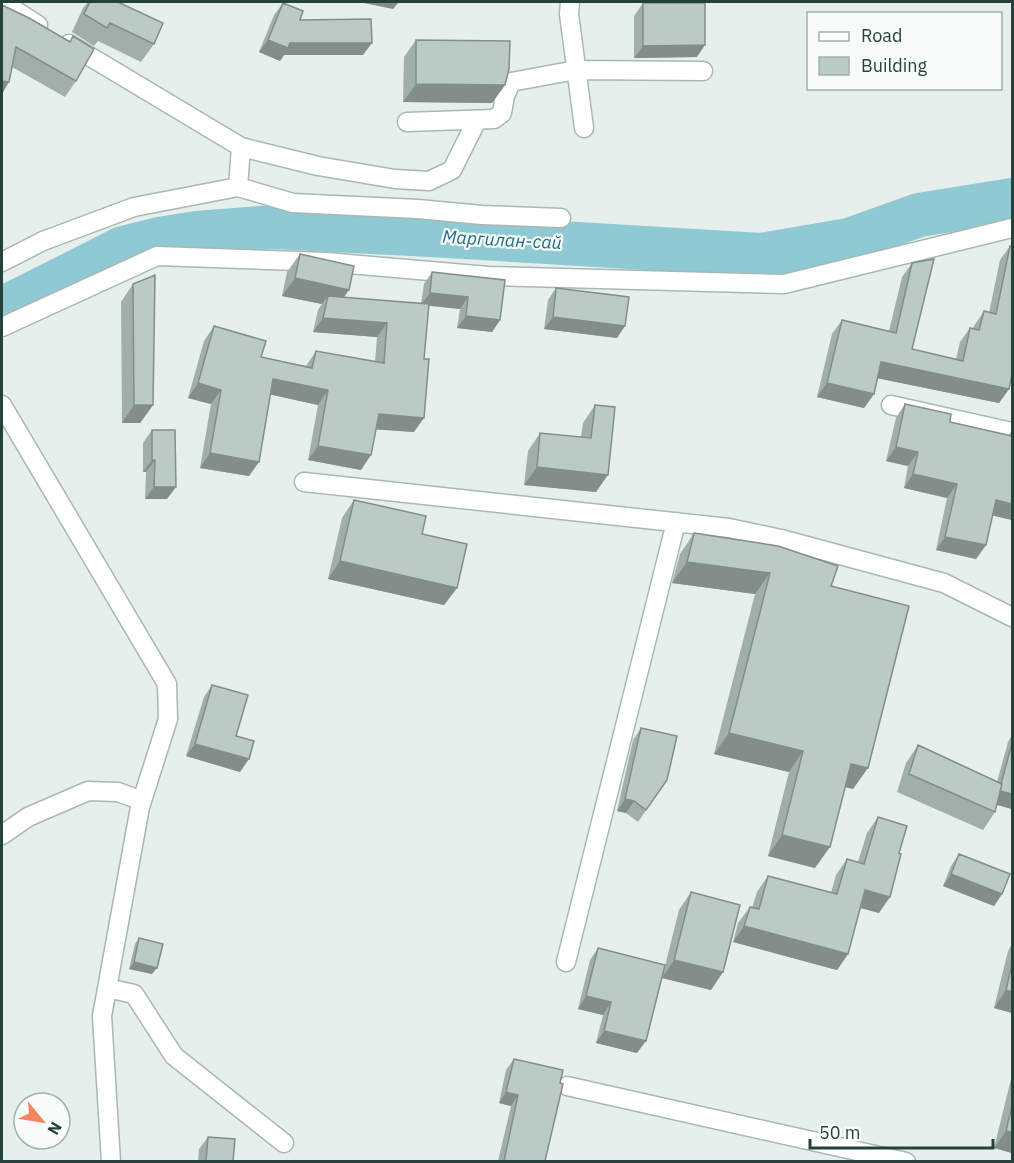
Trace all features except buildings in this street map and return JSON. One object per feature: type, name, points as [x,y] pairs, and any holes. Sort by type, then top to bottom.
[{"type":"street","points":[[2,2],[183,114],[241,147],[318,166],[395,179],[429,181],[452,170],[477,120]]},
{"type":"street","points":[[570,2],[569,14],[584,128]]},
{"type":"street","points":[[407,122],[494,119],[502,113],[505,96],[511,82],[576,70],[703,71]]},
{"type":"street","points":[[238,188],[241,147]]},
{"type":"street","points":[[2,262],[43,241],[134,207],[238,188],[294,203],[418,208],[482,215],[561,218]]},
{"type":"street","points":[[2,327],[158,256],[326,262],[488,276],[784,284],[1012,228]]},
{"type":"street","points":[[2,405],[167,684],[168,719],[142,801],[102,1016],[111,1161]]},
{"type":"street","points":[[891,405],[1012,432]]},
{"type":"street","points":[[304,482],[729,528],[781,539],[944,583],[1012,617]]},
{"type":"street","points":[[566,962],[676,522]]},
{"type":"street","points":[[2,835],[28,817],[88,791],[118,792],[142,801]]},
{"type":"street","points":[[107,988],[134,994],[174,1056],[284,1143]]},
{"type":"street","points":[[567,1086],[906,1161]]},
{"type":"waterway","name":"Маргилан-сай","points":[[2,309],[123,248],[197,233],[273,227],[761,255],[849,240],[919,215],[1012,200]]}]
